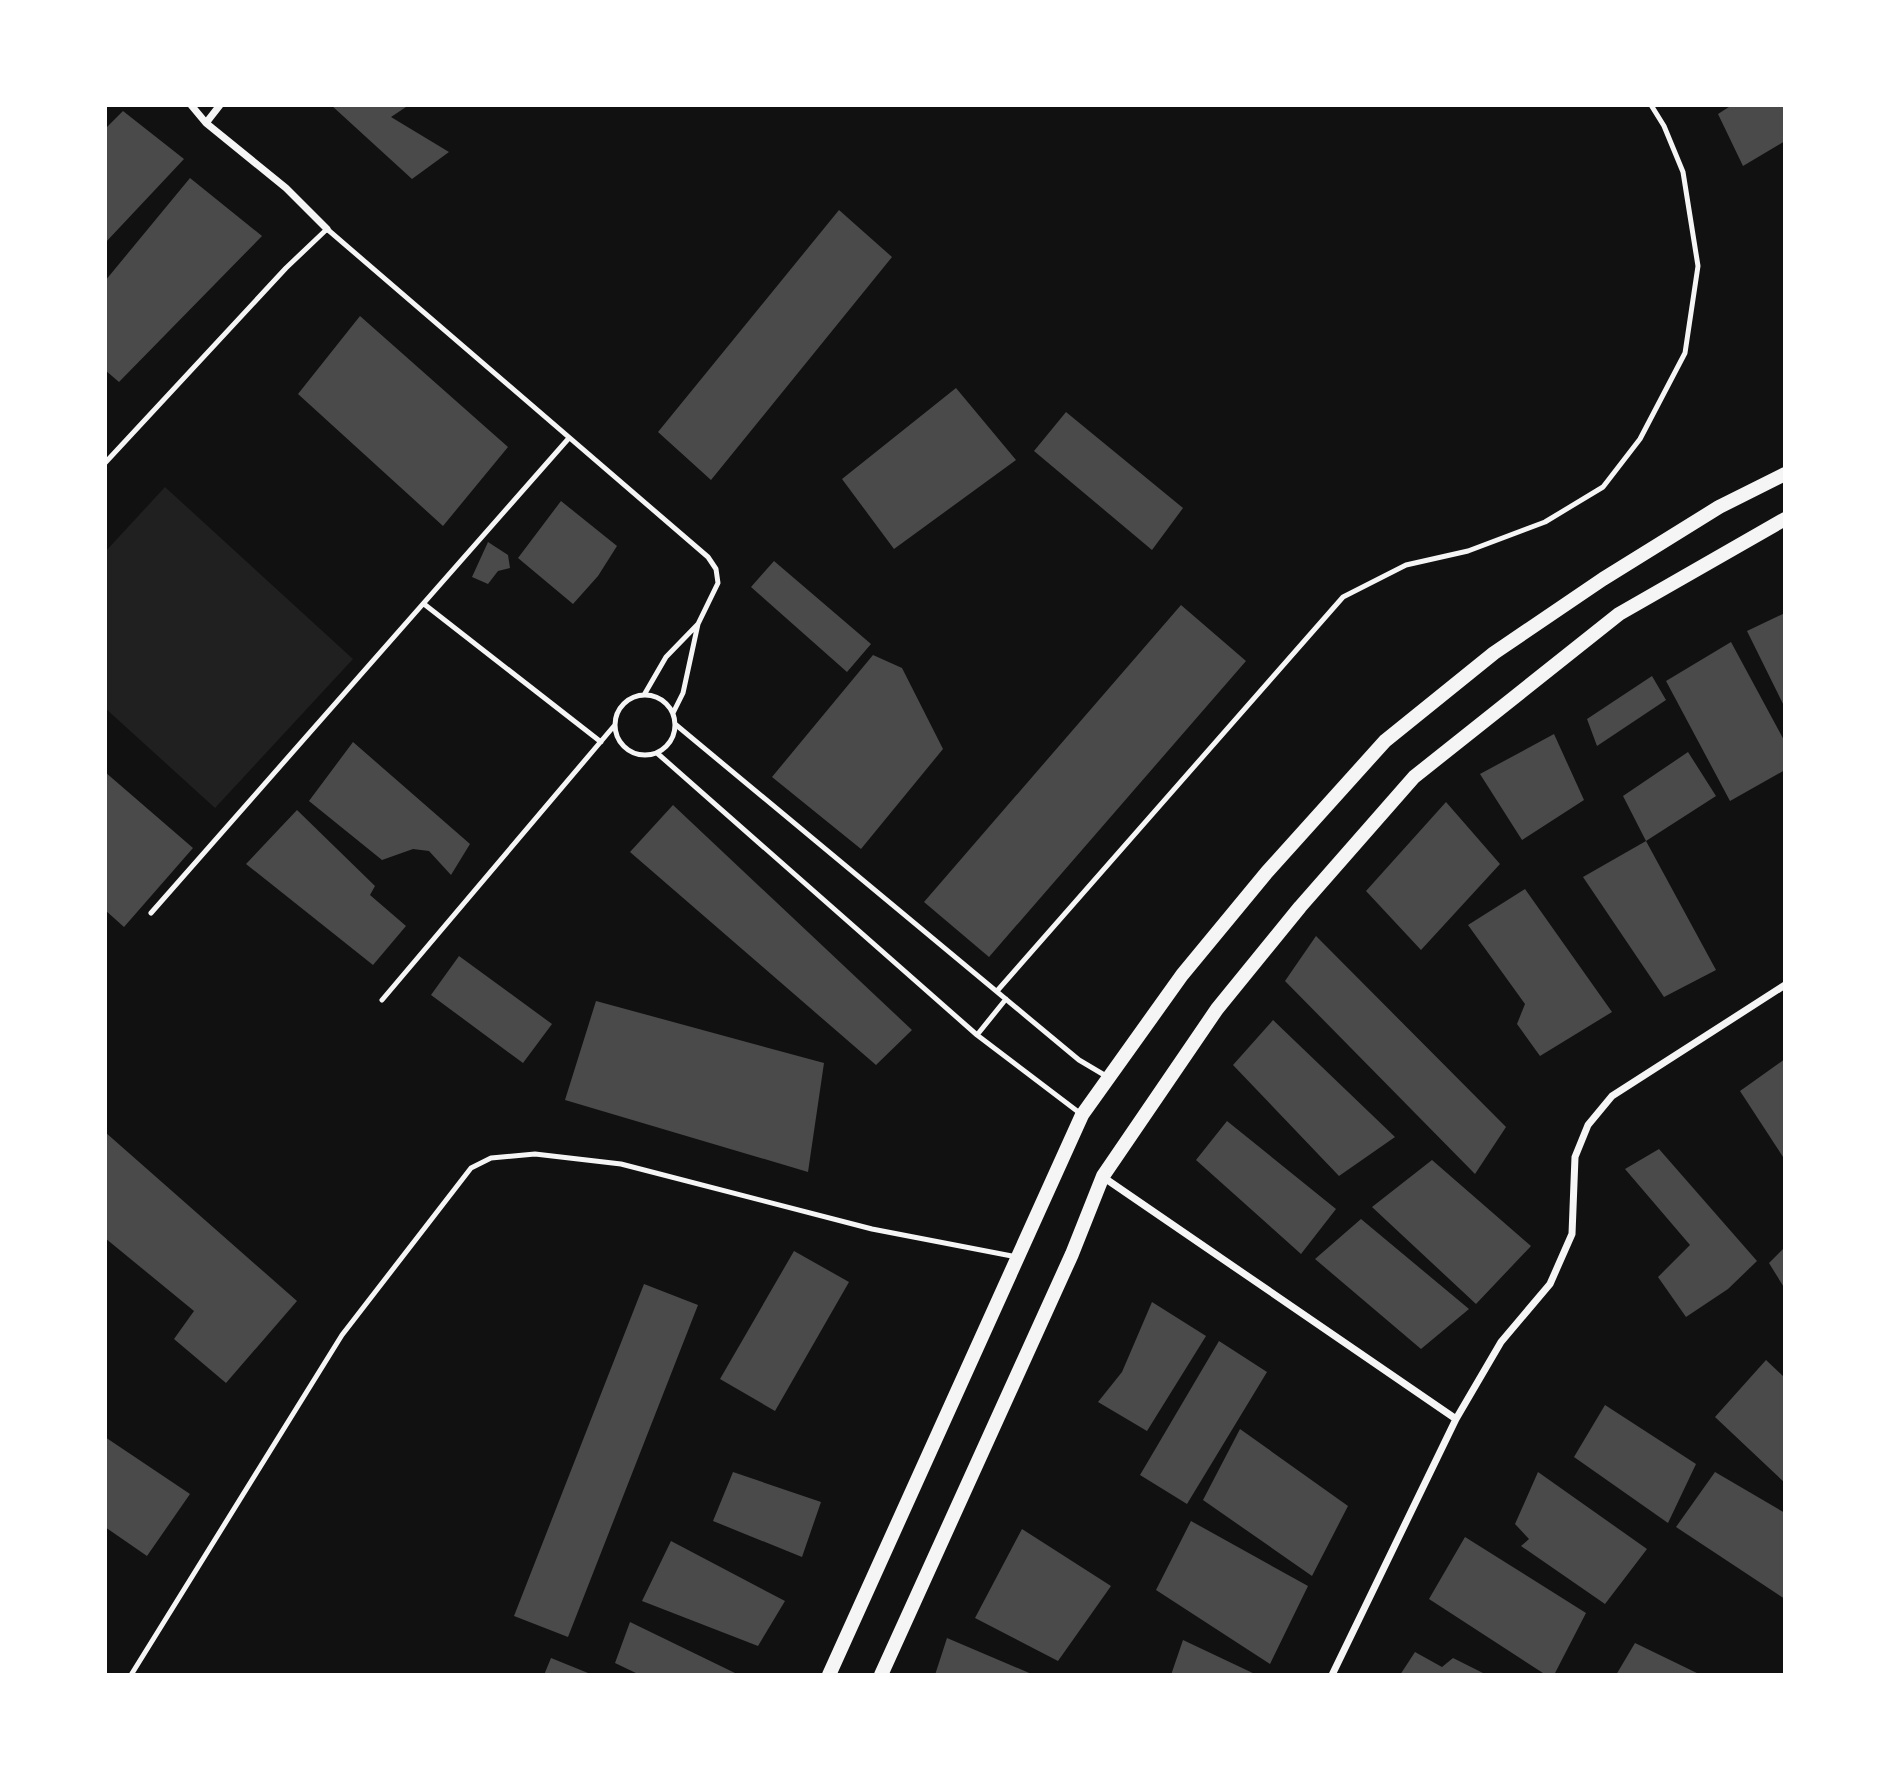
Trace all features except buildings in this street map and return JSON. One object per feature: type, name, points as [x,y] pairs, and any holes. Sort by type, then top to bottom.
[{"type":"main road","points":[[830,1675],[1082,1115],[1199,954],[1267,872],[1385,741],[1494,653],[1603,579],[1719,507],[1785,474]]},
{"type":"main road","points":[[881,1675],[1072,1254],[1103,1176],[1217,1009],[1300,907],[1414,777],[1619,614],[1785,519]]},
{"type":"street","points":[[191,105],[206,123],[286,188],[327,229]]},
{"type":"street","points":[[206,123],[220,105]]},
{"type":"street","points":[[1332,1675],[1456,1419],[1501,1342],[1550,1284],[1572,1234],[1575,1157],[1588,1125],[1612,1096],[1785,985]]},
{"type":"street","points":[[1103,1176],[1456,1419]]},
{"type":"lane","points":[[997,991],[1343,597],[1406,565],[1468,551],[1545,522],[1603,487],[1640,439],[1685,353],[1698,266],[1683,172],[1664,126],[1651,105]]},
{"type":"lane","points":[[105,463],[286,268],[327,229],[708,557],[716,569],[718,583],[698,624],[684,693],[673,713]]},
{"type":"lane","points":[[152,914],[569,438]]},
{"type":"lane","points":[[424,604],[601,742]]},
{"type":"lane","points":[[382,1000],[614,726],[622,704],[644,695],[666,657],[698,624]]},
{"type":"lane","points":[[644,695],[666,703],[676,724],[673,736],[657,753]]},
{"type":"lane","points":[[676,724],[1079,1060],[1109,1078]]},
{"type":"lane","points":[[614,726],[624,747],[634,754],[657,753],[977,1035],[1082,1115]]},
{"type":"lane","points":[[977,1035],[1006,999]]},
{"type":"lane","points":[[131,1675],[342,1335],[471,1168],[491,1158],[535,1154],[621,1164],[872,1229],[1017,1257]]},
{"type":"shaded area","points":[[165,487],[353,659],[215,808],[105,708],[105,552]]}]
